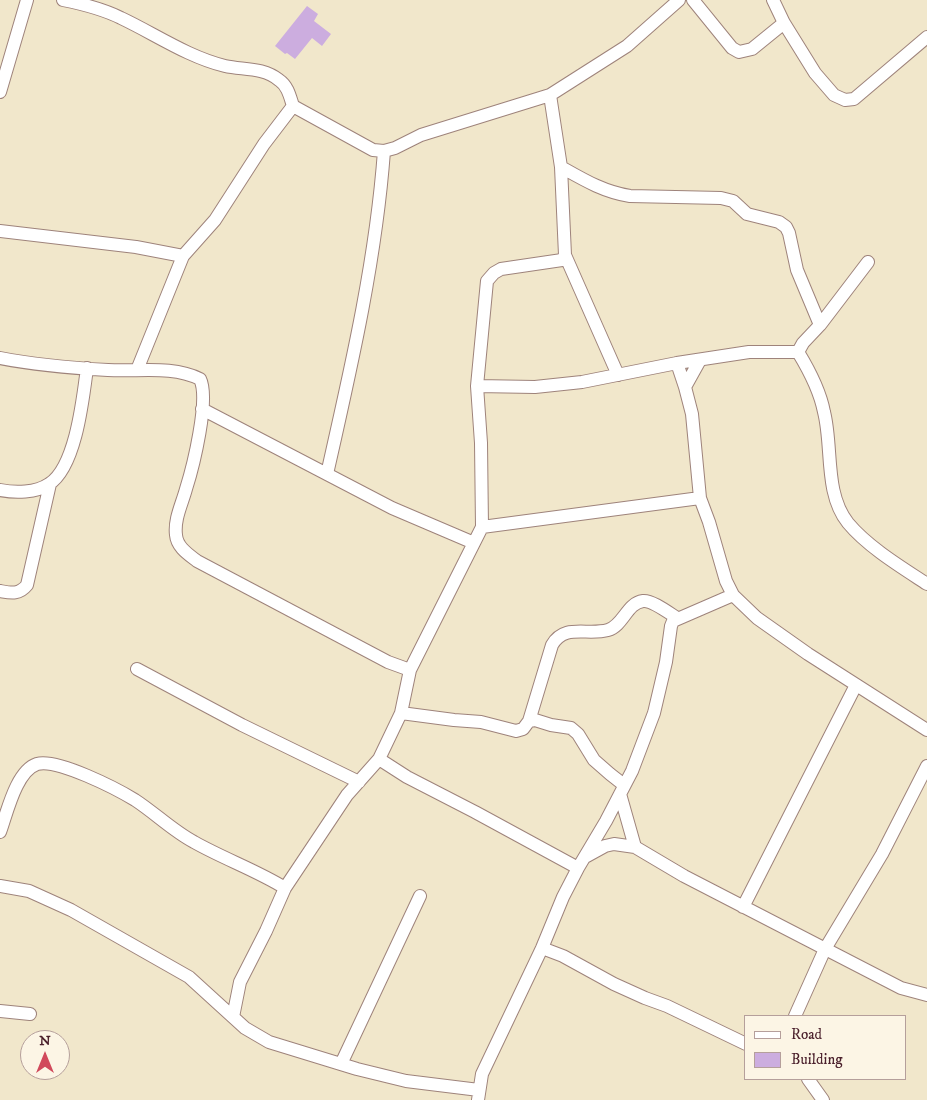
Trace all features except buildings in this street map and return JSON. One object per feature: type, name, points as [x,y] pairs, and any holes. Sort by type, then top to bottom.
[{"type":"street","points":[[0,92],[26,0]]},
{"type":"street","points":[[63,0],[90,6],[119,16],[204,59],[226,66],[268,73],[281,80],[288,90],[293,106],[373,150],[384,151],[395,148],[421,135],[550,96],[627,46],[679,0]]},
{"type":"street","points":[[693,0],[732,48],[739,52],[752,49],[784,23]]},
{"type":"street","points":[[773,0],[784,23],[815,73],[834,95],[845,100],[854,100],[927,37]]},
{"type":"street","points":[[550,96],[561,166],[565,256],[618,375]]},
{"type":"street","points":[[137,370],[183,256],[215,220],[264,144],[293,106]]},
{"type":"street","points":[[327,474],[352,364],[371,259],[381,196],[384,151]]},
{"type":"street","points":[[561,166],[595,186],[616,194],[733,200],[747,214],[779,222],[786,227],[789,233],[797,270],[820,325]]},
{"type":"street","points":[[0,232],[136,247],[183,256]]},
{"type":"street","points":[[233,1017],[240,982],[285,888],[337,810],[379,759],[401,713],[410,670],[482,527],[481,443],[477,386],[487,281],[494,273],[502,269],[562,260],[565,256]]},
{"type":"street","points":[[798,352],[803,343],[820,325],[868,262]]},
{"type":"street","points":[[477,386],[535,387],[582,382],[677,363],[749,352],[798,352]]},
{"type":"street","points":[[798,352],[816,387],[824,411],[834,491],[840,508],[848,522],[882,554],[927,584]]},
{"type":"street","points":[[0,358],[87,368],[182,373],[200,379],[204,389],[201,423],[176,526],[176,536],[180,546],[197,561],[388,662],[410,670]]},
{"type":"street","points":[[686,387],[700,360]]},
{"type":"street","points":[[677,363],[686,387],[692,414],[700,498],[726,581],[733,595],[757,618],[808,654],[927,730]]},
{"type":"street","points":[[0,591],[12,594],[20,592],[27,585],[50,484],[60,472],[73,448],[87,368]]},
{"type":"street","points":[[202,409],[392,508],[474,543]]},
{"type":"street","points":[[0,490],[32,491],[50,484]]},
{"type":"street","points":[[482,527],[700,498]]},
{"type":"street","points":[[0,886],[29,891],[71,910],[189,978],[245,1028],[269,1042],[357,1069],[478,1095],[482,1074],[578,868],[632,771],[654,713],[666,662],[671,626],[674,620],[733,595]]},
{"type":"street","points":[[401,713],[481,722],[516,731],[523,729],[529,721],[552,645],[557,637],[566,632],[607,630],[615,627],[635,604],[642,601],[649,602],[677,618]]},
{"type":"street","points":[[137,669],[242,725],[359,782]]},
{"type":"street","points":[[743,907],[856,684]]},
{"type":"street","points":[[529,721],[535,720],[570,728],[578,734],[594,760],[610,774],[622,790],[635,847]]},
{"type":"street","points":[[379,759],[408,777],[578,868]]},
{"type":"street","points":[[0,832],[18,783],[27,769],[38,764],[52,764],[72,770],[112,787],[136,801],[191,841],[271,879],[285,888]]},
{"type":"street","points":[[795,1015],[825,949],[882,854],[927,766]]},
{"type":"street","points":[[585,857],[605,846],[614,844],[635,847],[684,876],[901,988],[927,995]]},
{"type":"street","points":[[342,1064],[420,896]]},
{"type":"street","points":[[542,948],[562,956],[614,984],[667,1006],[744,1043]]},
{"type":"street","points":[[0,1011],[30,1014]]},
{"type":"street","points":[[809,1080],[823,1100]]}]
